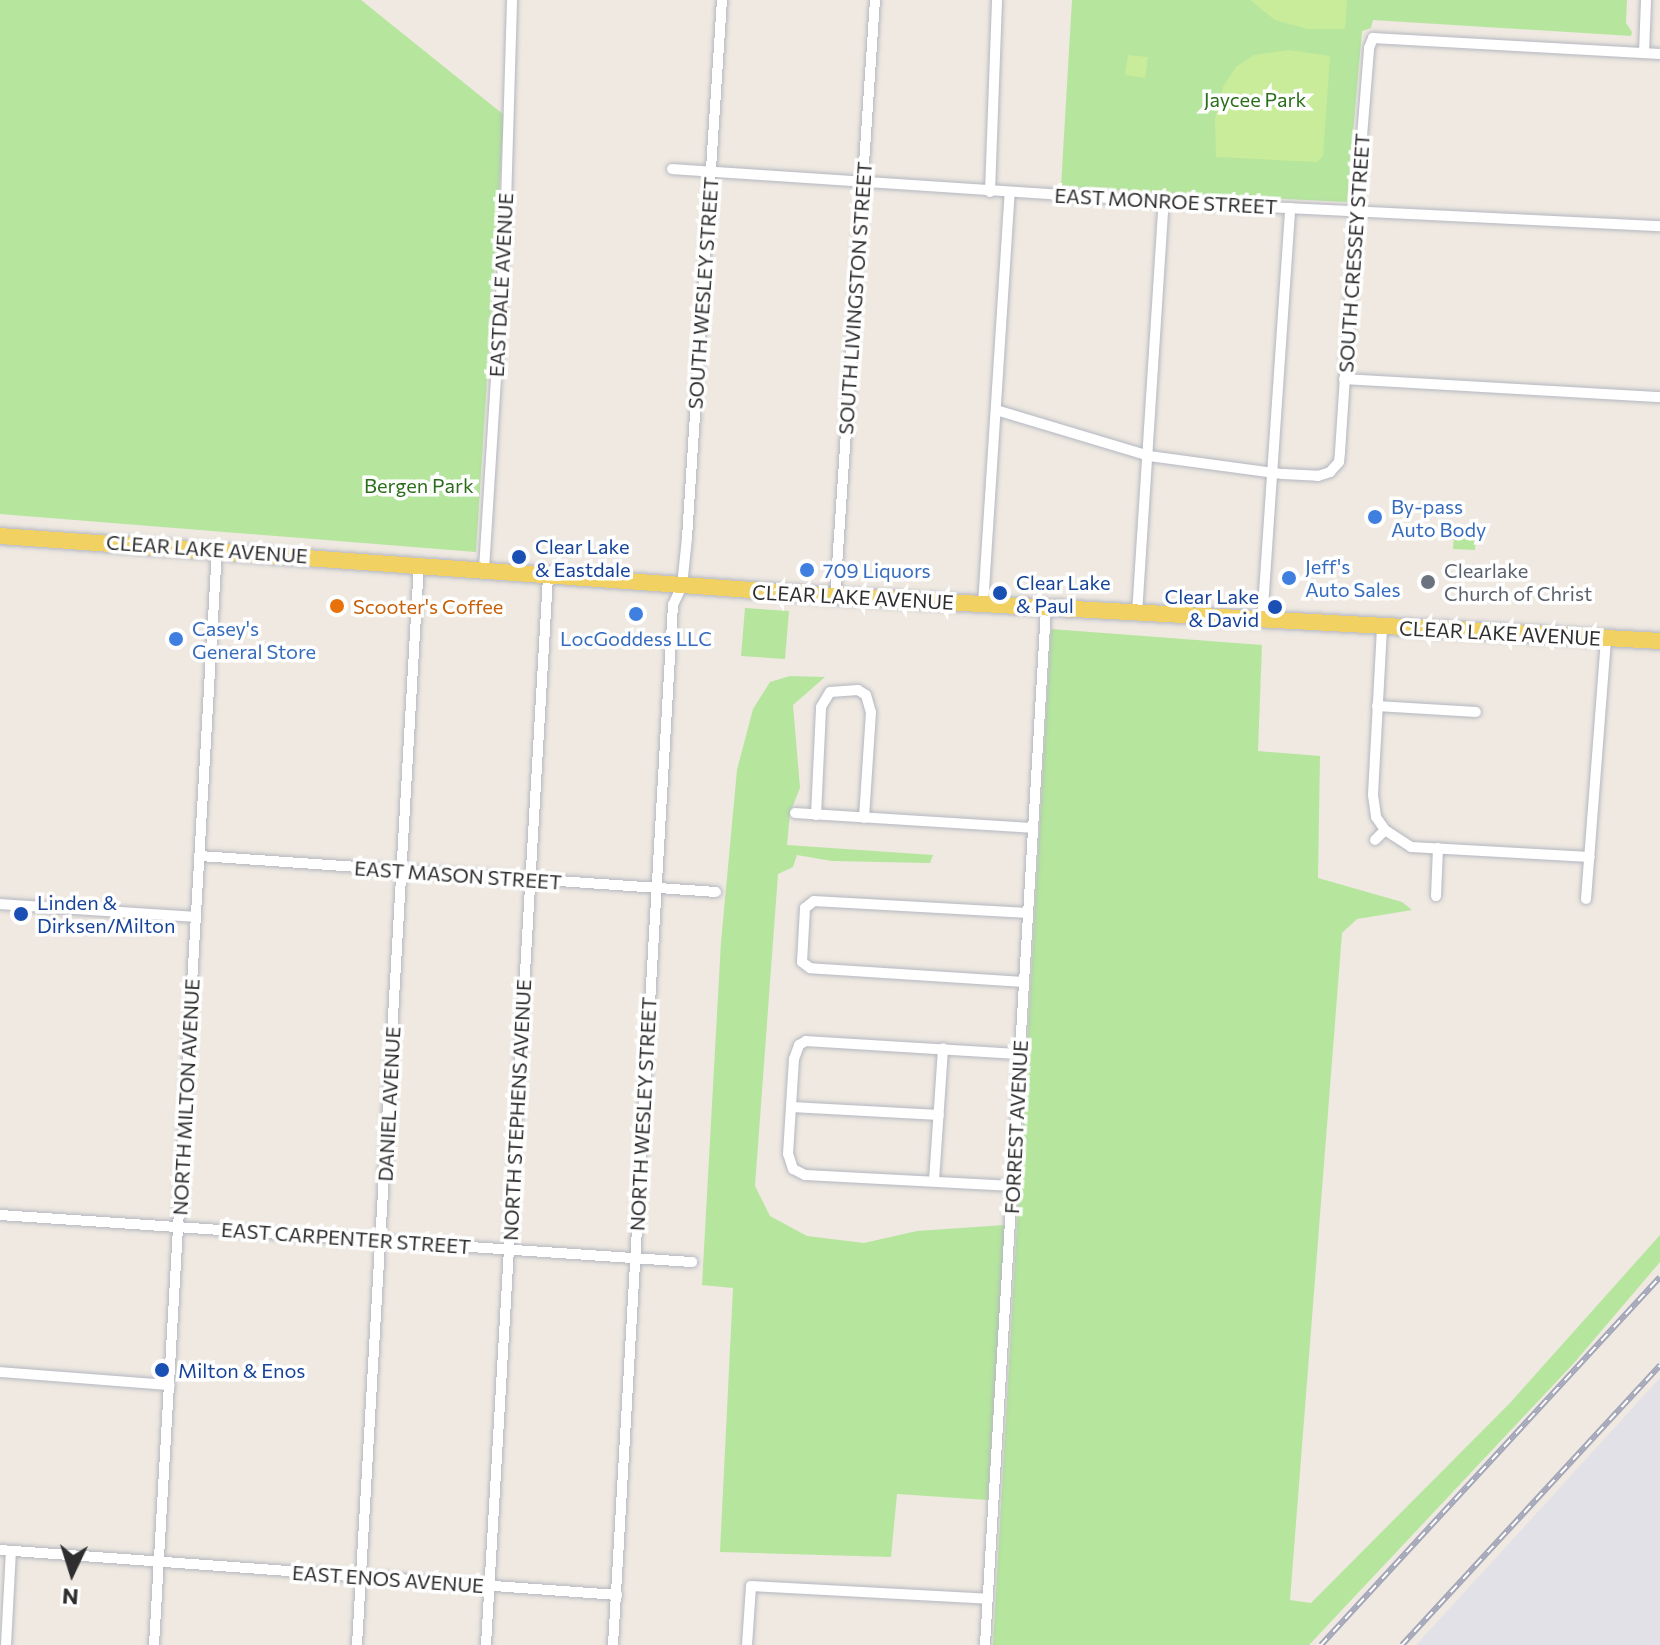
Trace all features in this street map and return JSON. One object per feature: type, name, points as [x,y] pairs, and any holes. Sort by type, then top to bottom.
[{"type":"main road","name":"CLEAR LAKE AVENUE","points":[[0,536],[217,549],[835,596],[1262,622],[1660,641]]},
{"type":"street","name":"EASTDALE AVENUE","points":[[484,569],[505,237],[512,0]]},
{"type":"street","name":"SOUTH WESLEY STREET","points":[[682,586],[722,0]]},
{"type":"street","name":"SOUTH LIVINGSTON STREET","points":[[835,596],[875,0]]},
{"type":"street","points":[[990,192],[997,0]]},
{"type":"street","points":[[1646,0],[1644,53],[1660,54]]},
{"type":"street","name":"SOUTH CRESSEY STREET","points":[[1273,473],[1318,476],[1336,468],[1369,48],[1373,38],[1644,53]]},
{"type":"street","name":"EAST MONROE STREET","points":[[672,169],[990,192],[1660,226]]},
{"type":"street","points":[[983,605],[1010,193]]},
{"type":"street","points":[[1137,614],[1164,202]]},
{"type":"street","points":[[1262,622],[1290,208]]},
{"type":"street","points":[[1344,379],[1660,397]]},
{"type":"street","points":[[996,410],[1149,456],[1273,473]]},
{"type":"street","name":"NORTH MILTON AVENUE","points":[[154,1645],[217,549]]},
{"type":"street","name":"DANIEL AVENUE","points":[[357,1645],[419,564]]},
{"type":"street","name":"NORTH STEPHENS AVENUE","points":[[486,1645],[548,575]]},
{"type":"street","name":"NORTH WESLEY STREET","points":[[613,1645],[673,605],[682,586]]},
{"type":"street","name":"FORREST AVENUE","points":[[985,1645],[1046,608]]},
{"type":"street","points":[[1382,628],[1373,806],[1385,830],[1411,847],[1590,857]]},
{"type":"street","points":[[1586,899],[1606,638]]},
{"type":"street","points":[[816,815],[821,707],[830,692],[858,690],[866,695],[871,712],[864,818]]},
{"type":"street","points":[[1377,706],[1476,712]]},
{"type":"street","points":[[795,813],[1031,828]]},
{"type":"street","points":[[1375,840],[1385,830]]},
{"type":"street","points":[[1436,896],[1438,848]]},
{"type":"street","name":"EAST MASON STREET","points":[[200,856],[716,892]]},
{"type":"street","points":[[1024,982],[810,968],[802,962],[805,908],[814,901],[1028,913]]},
{"type":"street","points":[[0,904],[196,917]]},
{"type":"street","points":[[1013,1186],[797,1173],[789,1162],[792,1107],[796,1051],[806,1041],[1021,1054]]},
{"type":"street","points":[[934,1181],[943,1048]]},
{"type":"street","points":[[792,1107],[939,1115]]},
{"type":"street","name":"EAST CARPENTER STREET","points":[[0,1215],[692,1262]]},
{"type":"street","points":[[0,1372],[170,1385]]},
{"type":"street","points":[[6,1551],[6,1645]]},
{"type":"street","name":"EAST ENOS AVENUE","points":[[6,1551],[617,1595]]},
{"type":"street","points":[[747,1645],[751,1586],[988,1599]]},
{"type":"shaded area","points":[[1660,1378],[1660,1645],[1416,1645]]},
{"type":"green space","name":"Bergen Park","points":[[0,0],[361,0],[504,115],[476,552],[0,514]]},
{"type":"green space","name":"Jaycee Park","points":[[1072,0],[1627,0],[1626,23],[1632,32],[1631,36],[1373,20],[1371,28],[1362,31],[1347,202],[1156,193],[1061,186]]},
{"type":"green space","points":[[1250,0],[1347,0],[1345,29],[1307,29],[1275,20]]},
{"type":"green space","points":[[1289,50],[1330,56],[1323,156],[1317,162],[1216,157],[1215,119],[1223,87],[1236,67],[1254,55]]},
{"type":"green space","points":[[1128,55],[1148,57],[1145,78],[1125,75]]},
{"type":"green space","points":[[1454,536],[1476,537],[1475,550],[1453,549]]},
{"type":"green space","points":[[745,608],[789,611],[785,659],[741,656]]},
{"type":"green space","points":[[1051,629],[1262,645],[1258,751],[1320,756],[1318,878],[1402,902],[1412,910],[1357,919],[1342,933],[1290,1600],[1311,1603],[1510,1403],[1660,1235],[1660,1262],[1574,1363],[1309,1645],[993,1645]]},
{"type":"green space","points":[[790,676],[825,677],[793,705],[800,788],[790,813],[787,845],[933,855],[930,863],[832,861],[797,855],[793,867],[778,874],[755,1186],[770,1216],[807,1236],[864,1243],[917,1231],[1005,1225],[988,1500],[897,1494],[891,1557],[720,1552],[733,1288],[702,1285],[721,942],[737,770],[753,709],[770,682]]},
{"type":"railway","points":[[1321,1645],[1660,1277]]},
{"type":"railway","points":[[1402,1645],[1660,1365]]},
{"type":"place","name":"By-pass Auto Body","points":[[1375,517]]},
{"type":"place","name":"Clear Lake & Eastdale","points":[[519,557]]},
{"type":"place","name":"709 Liquors","points":[[807,570]]},
{"type":"place","name":"Jeff's Auto Sales","points":[[1289,578]]},
{"type":"place","name":"Clearlake Church of Christ","points":[[1428,582]]},
{"type":"place","name":"Clear Lake & Paul","points":[[1000,593]]},
{"type":"place","name":"Scooter's Coffee","points":[[337,606]]},
{"type":"place","name":"Clear Lake & David","points":[[1275,607]]},
{"type":"place","name":"LocGoddess LLC","points":[[636,614]]},
{"type":"place","name":"Casey's General Store","points":[[176,639]]},
{"type":"place","name":"Linden & Dirksen/Milton","points":[[21,914]]},
{"type":"place","name":"Milton & Enos","points":[[162,1370]]}]
